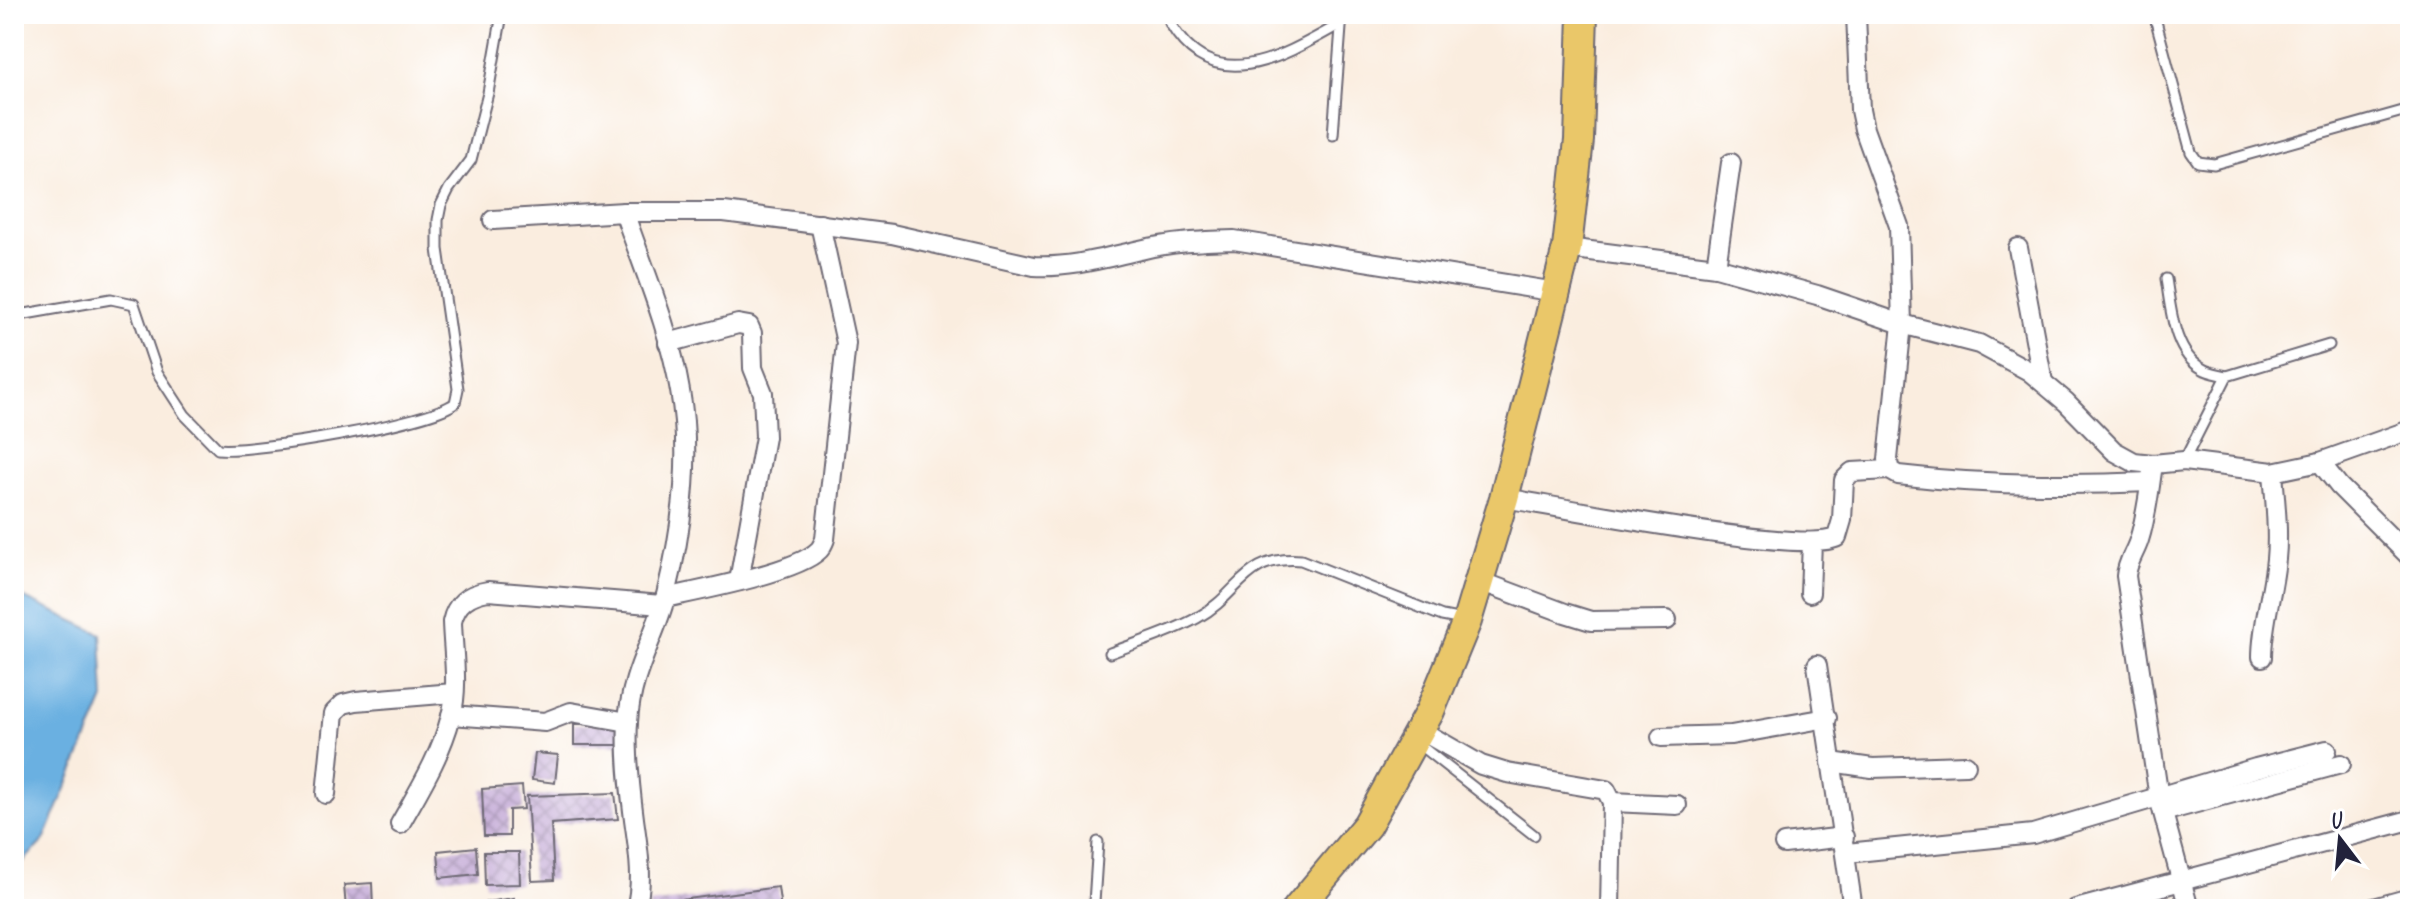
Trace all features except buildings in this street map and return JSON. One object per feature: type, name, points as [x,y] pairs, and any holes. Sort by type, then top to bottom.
[{"type":"main road","points":[[1297,909],[1367,825],[1445,678],[1480,581],[1567,248],[1579,140],[1583,14]]},
{"type":"street","points":[[1856,14],[1860,110],[1899,226],[1902,324],[1889,470]]},
{"type":"street","points":[[1716,267],[1731,163]]},
{"type":"street","points":[[493,220],[624,212],[724,212],[892,234],[1034,266],[1066,266],[1180,242],[1234,240],[1556,292]]},
{"type":"street","points":[[624,212],[668,343],[680,391],[685,444],[680,518],[663,602],[635,675],[628,722],[630,793],[641,889],[636,909]]},
{"type":"street","points":[[400,824],[437,757],[451,715],[454,693],[452,622],[454,612],[473,593],[488,591],[663,602],[793,564],[819,550],[825,539],[846,343],[820,224]]},
{"type":"street","points":[[1567,248],[1716,267],[1817,295],[1902,324],[1979,344],[2029,371],[2066,402],[2114,451],[2152,473]]},
{"type":"street","points":[[2018,248],[2043,382]]},
{"type":"street","points":[[668,343],[738,324],[749,326],[752,333],[753,368],[765,403],[765,437],[739,581]]},
{"type":"street","points":[[1504,498],[1739,536],[1830,541],[1839,535],[1844,480],[1848,474],[1889,470],[1898,475],[1964,483],[2090,485],[2152,473],[2184,461],[2273,472],[2320,462],[2410,430]]},
{"type":"street","points":[[2320,462],[2339,486],[2410,557]]},
{"type":"street","points":[[2262,657],[2262,635],[2273,582],[2278,536],[2273,472]]},
{"type":"street","points":[[2152,473],[2143,528],[2127,564],[2126,576],[2161,805],[2189,909]]},
{"type":"street","points":[[1810,593],[1812,542]]},
{"type":"street","points":[[1480,581],[1591,621],[1667,620]]},
{"type":"street","points":[[1817,665],[1846,845],[1853,909]]},
{"type":"street","points":[[326,794],[333,718],[337,709],[356,701],[454,693]]},
{"type":"street","points":[[451,715],[545,722],[571,712],[628,722]]},
{"type":"street","points":[[1661,737],[1731,735],[1827,718]]},
{"type":"street","points":[[1417,735],[1481,765],[1532,779],[1602,788],[1610,794],[1610,909]]},
{"type":"street","points":[[2161,805],[2256,768],[2327,750]]},
{"type":"street","points":[[1831,762],[1883,768],[1966,765]]},
{"type":"street","points":[[1784,844],[1846,845],[2033,834],[2341,764]]},
{"type":"street","points":[[1612,802],[1677,805]]},
{"type":"street","points":[[2076,909],[2410,820]]},
{"type":"street","points":[[2370,909],[2410,898]]},
{"type":"lane","points":[[14,316],[111,299],[134,304],[157,372],[185,415],[218,449],[281,445],[423,418],[447,410],[455,403],[458,389],[438,249],[438,220],[449,189],[471,160],[488,93],[502,14]]},
{"type":"lane","points":[[1172,14],[1170,23],[1184,45],[1217,66],[1241,67],[1292,51],[1342,19]]},
{"type":"lane","points":[[2154,14],[2191,152],[2198,162],[2214,164],[2410,109]]},
{"type":"lane","points":[[1333,135],[1342,19]]},
{"type":"lane","points":[[2166,279],[2184,352],[2203,369],[2227,376],[2329,345]]},
{"type":"lane","points":[[2184,461],[2227,376]]},
{"type":"lane","points":[[1110,653],[1199,618],[1219,605],[1251,571],[1266,562],[1281,559],[1301,560],[1442,616],[1467,621]]},
{"type":"lane","points":[[1417,735],[1534,835]]},
{"type":"lane","points":[[1091,909],[1098,842]]},
{"type":"water","points":[[14,593],[101,634],[104,699],[44,840],[14,871]]}]
